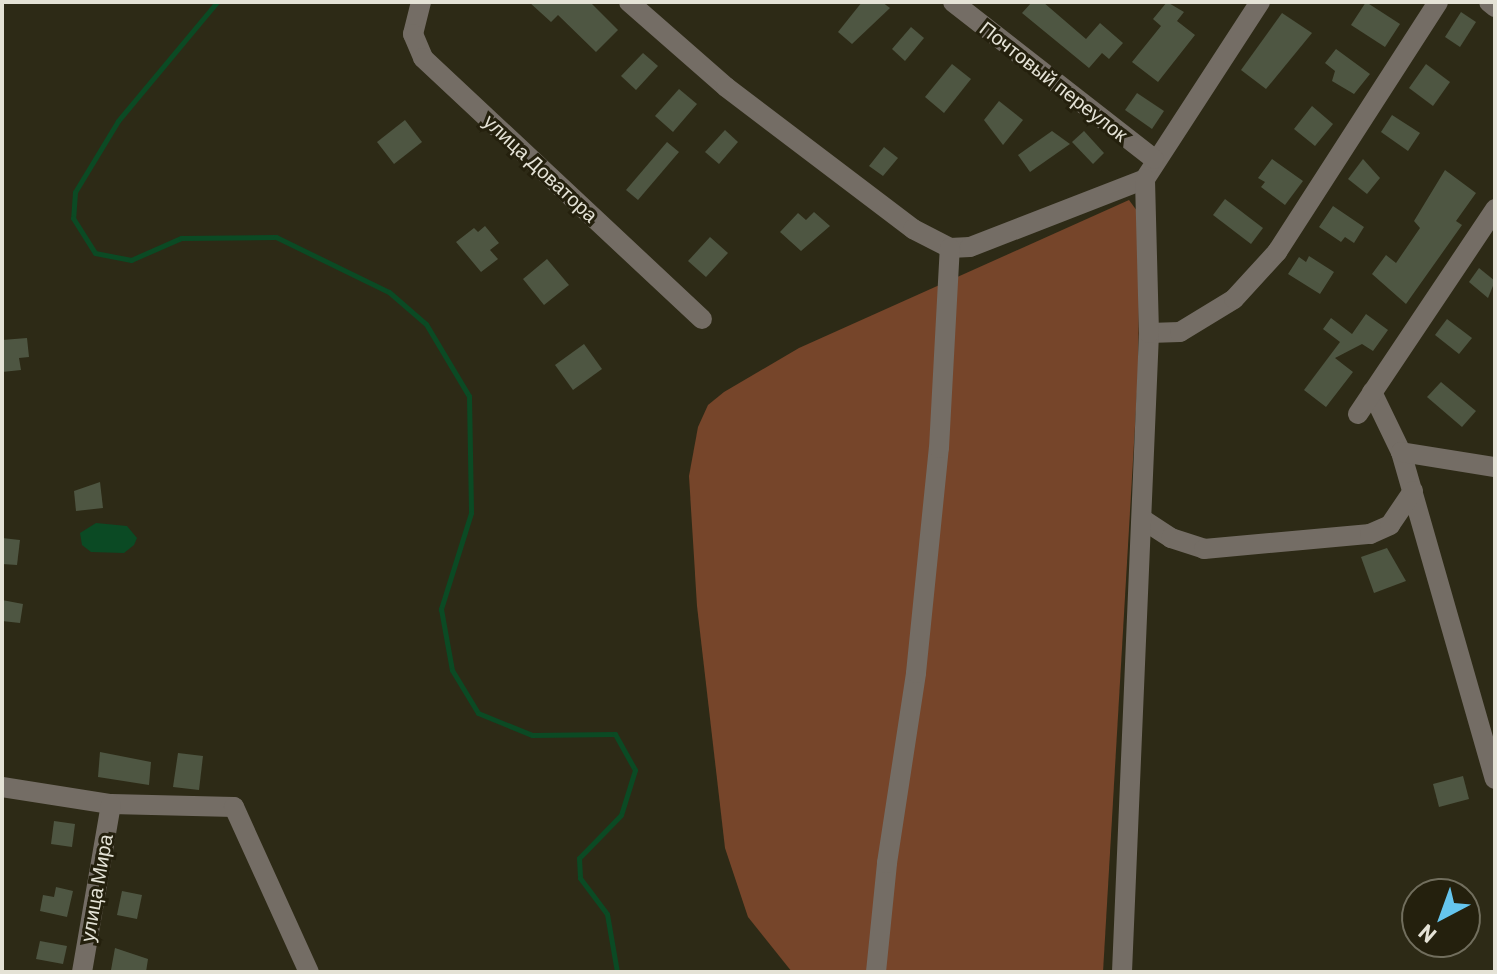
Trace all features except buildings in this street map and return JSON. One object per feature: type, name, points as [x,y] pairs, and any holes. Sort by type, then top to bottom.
[{"type":"street","name":"улица Доватора","points":[[421,2],[413,34],[423,58],[702,319]]},
{"type":"street","points":[[629,2],[726,87],[913,229],[950,248],[970,247],[1145,179]]},
{"type":"street","name":"Почтовый переулок","points":[[953,2],[1154,159]]},
{"type":"street","points":[[1136,972],[1122,963],[1149,333],[1145,179],[1154,159],[1260,2]]},
{"type":"street","points":[[1149,333],[1180,332],[1234,299],[1277,252],[1438,2]]},
{"type":"street","points":[[1489,2],[1495,7]]},
{"type":"street","points":[[1358,414],[1495,209]]},
{"type":"street","points":[[876,972],[887,863],[916,673],[939,448],[950,248]]},
{"type":"street","points":[[1372,392],[1401,452],[1495,779]]},
{"type":"street","points":[[1401,452],[1495,467]]},
{"type":"street","points":[[1142,519],[1171,538],[1204,549],[1370,534],[1390,525],[1413,491]]},
{"type":"street","points":[[2,787],[111,804],[234,807],[309,972]]},
{"type":"street","name":"улица Мира","points":[[82,972],[111,804]]},
{"type":"shaded area","points":[[1129,200],[1140,215],[1138,375],[1103,972],[792,972],[748,917],[725,848],[697,606],[689,476],[698,427],[708,405],[724,392],[799,348]]},
{"type":"shaded area","points":[[96,523],[127,526],[137,538],[134,545],[124,553],[91,552],[82,545],[80,533]]},
{"type":"waterway","points":[[217,2],[118,121],[75,192],[73,218],[95,253],[131,260],[181,238],[276,237],[389,292],[426,324],[469,396],[471,513],[441,609],[452,670],[478,713],[532,735],[615,734],[635,770],[621,815],[579,858],[580,878],[607,914],[617,972]]}]
